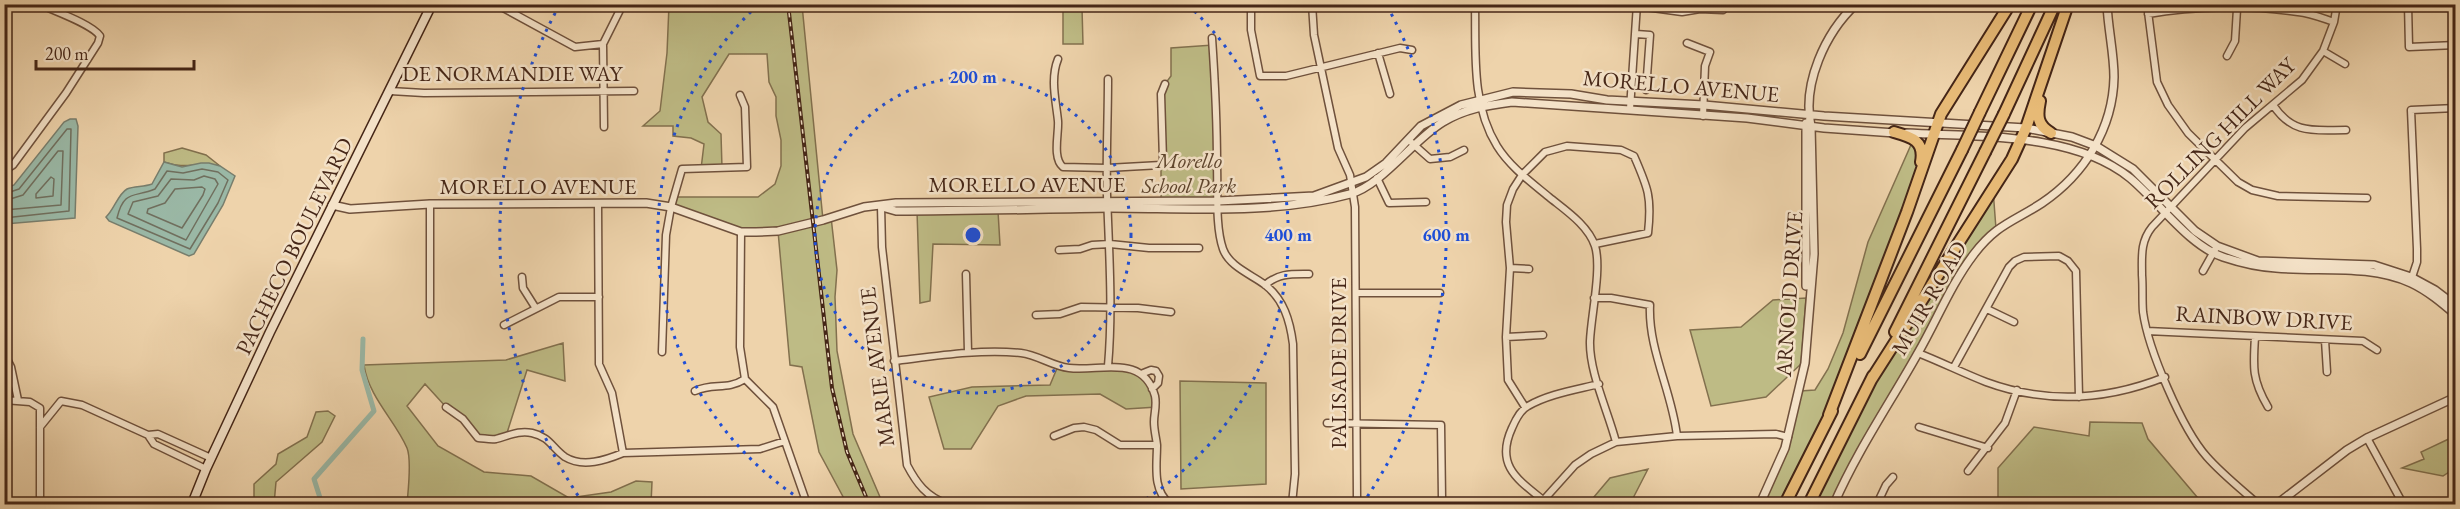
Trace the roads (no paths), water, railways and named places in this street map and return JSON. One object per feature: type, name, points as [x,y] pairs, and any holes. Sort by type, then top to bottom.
[{"type":"highway","points":[[1829,415],[1941,114],[2010,4]]},
{"type":"highway","points":[[1785,504],[1962,150],[2032,4]]},
{"type":"highway","points":[[1809,504],[2004,114],[2055,4]]},
{"type":"highway","points":[[1871,381],[1993,189],[2021,140],[2068,4]]},
{"type":"highway","points":[[2042,81],[2038,117],[2042,128],[2051,133]]},
{"type":"highway","points":[[1894,132],[1914,138],[1918,142],[1923,155],[1920,174]]},
{"type":"main road","name":"PACHECO BOULEVARD","points":[[192,504],[211,458],[332,205],[432,4]]},
{"type":"street","points":[[4,171],[13,165],[66,93],[98,44],[100,36],[98,32],[39,4]]},
{"type":"street","points":[[496,4],[574,47],[603,44]]},
{"type":"street","points":[[604,126],[603,44],[623,4]]},
{"type":"street","points":[[1251,4],[1251,30],[1260,76],[1286,76],[1400,48],[1412,50]]},
{"type":"street","name":"PALISADE DRIVE","points":[[1312,4],[1314,35],[1338,148],[1350,176],[1353,193],[1356,292],[1356,498]]},
{"type":"street","points":[[1475,4],[1476,79],[1488,130],[1498,148],[1522,175],[1584,227],[1595,244],[1597,261],[1591,352],[1616,442]]},
{"type":"street","points":[[1630,105],[1638,5],[1670,7],[1682,12],[1700,9],[1723,10],[1723,4]]},
{"type":"street","name":"ARNOLD DRIVE","points":[[1758,504],[1786,437],[1805,363],[1809,290],[1813,266],[1808,126],[1813,79],[1823,52],[1838,25],[1856,4]]},
{"type":"street","name":"MUIR ROAD","points":[[1834,504],[1945,302],[1982,243],[1996,229],[2054,194],[2096,146],[2106,124],[2113,92],[2113,62],[2107,4]]},
{"type":"street","points":[[2147,4],[2157,82],[2168,105],[2188,133],[2238,182],[2252,190],[2278,196],[2367,198]]},
{"type":"street","name":"ROLLING HILL WAY","points":[[2258,504],[2207,457],[2188,429],[2164,377],[2147,331],[2143,310],[2142,248],[2146,234],[2245,128],[2302,80],[2323,51],[2334,22],[2337,4]]},
{"type":"street","points":[[2408,4],[2409,47],[2456,45]]},
{"type":"street","points":[[2148,14],[2177,9],[2237,9],[2299,12],[2334,22]]},
{"type":"street","points":[[2227,56],[2235,41],[2237,9]]},
{"type":"street","points":[[1636,34],[1650,35],[1646,90]]},
{"type":"street","points":[[1212,38],[1217,100],[1219,204],[1224,251],[1235,265],[1265,285],[1276,296],[1290,324],[1293,344],[1293,504]]},
{"type":"street","points":[[1688,43],[1710,52],[1705,66],[1703,116]]},
{"type":"street","points":[[2323,51],[2345,64]]},
{"type":"street","points":[[1378,53],[1390,94]]},
{"type":"street","points":[[1058,59],[1054,68],[1059,164],[1069,168],[1161,165],[1163,160],[1161,94],[1165,84]]},
{"type":"street","points":[[1633,70],[1647,70]]},
{"type":"street","points":[[1108,79],[1107,168],[1110,244],[1108,366]]},
{"type":"street","name":"DE NORMANDIE WAY","points":[[390,91],[424,93],[634,91]]},
{"type":"street","name":"MORELLO AVENUE","points":[[1219,204],[1314,196],[1352,184],[1386,163],[1421,126],[1440,114],[1513,92],[1544,93],[1703,116],[2052,144],[2090,155],[2127,176],[2217,246],[2258,261],[2374,265],[2435,290],[2456,306]]},
{"type":"street","points":[[662,352],[666,235],[670,207],[682,170],[747,167],[745,107],[740,95]]},
{"type":"street","name":"MORELLO AVENUE","points":[[332,205],[350,209],[430,204],[645,203],[670,207],[741,231],[778,231],[864,207],[896,203],[1268,206],[1318,201],[1353,193],[1377,178],[1443,122],[1480,103],[1704,105],[1809,115],[2025,128],[2051,133],[2096,146],[2133,170],[2213,254],[2254,266],[2366,271],[2411,280],[2456,315]]},
{"type":"street","points":[[2273,105],[2290,125],[2304,129],[2346,130]]},
{"type":"street","points":[[2411,280],[2417,262],[2417,249],[2411,110],[2456,108]]},
{"type":"street","points":[[1408,139],[1430,159],[1450,157],[1464,150]]},
{"type":"street","points":[[1525,407],[1508,381],[1506,337],[1510,268],[1506,222],[1507,205],[1522,175],[1545,152],[1567,146],[1621,150],[1634,156],[1649,190],[1648,233],[1595,244]]},
{"type":"street","points":[[4,160],[13,165]]},
{"type":"street","points":[[1377,178],[1389,203],[1426,202]]},
{"type":"street","points":[[430,204],[430,314]]},
{"type":"street","points":[[598,205],[599,364],[612,393],[623,453]]},
{"type":"street","name":"MARIE AVENUE","points":[[881,206],[882,247],[907,465],[919,487],[935,500],[947,504]]},
{"type":"street","points":[[741,231],[740,347],[745,379],[773,407],[807,504]]},
{"type":"street","points":[[1059,250],[1080,249],[1092,244],[1149,248],[1199,248]]},
{"type":"street","points":[[2203,271],[2217,246]]},
{"type":"street","points":[[1954,367],[1988,309],[2008,267],[2024,257],[2059,256],[2068,261],[2076,271],[2079,397]]},
{"type":"street","points":[[1510,268],[1529,269]]},
{"type":"street","points":[[966,274],[968,352]]},
{"type":"street","points":[[1265,285],[1273,278],[1283,274],[1309,274]]},
{"type":"street","points":[[522,277],[523,288],[535,308]]},
{"type":"street","points":[[1356,292],[1440,292]]},
{"type":"street","points":[[504,325],[559,297],[599,297]]},
{"type":"street","points":[[1594,298],[1611,298],[1650,305],[1652,335],[1674,415],[1677,436]]},
{"type":"street","points":[[1036,315],[1060,314],[1081,308],[1110,307],[1171,312]]},
{"type":"street","points":[[1988,309],[2014,322]]},
{"type":"street","name":"RAINBOW DRIVE","points":[[2147,331],[2363,341],[2377,350]]},
{"type":"street","points":[[1506,337],[1543,335]]},
{"type":"street","points":[[2254,337],[2252,371],[2257,389],[2268,407]]},
{"type":"street","points":[[2325,340],[2327,372]]},
{"type":"street","points":[[894,361],[968,352],[1019,353],[1067,368],[1108,366],[1132,369],[1147,378],[1157,407],[1154,420],[1157,480],[1160,492],[1167,504]]},
{"type":"street","points":[[4,353],[12,367],[18,400]]},
{"type":"street","points":[[1918,353],[1986,382],[2061,398],[2141,387],[2164,377]]},
{"type":"street","points":[[1141,374],[1151,370],[1156,371],[1159,376],[1158,382],[1152,389]]},
{"type":"street","points":[[695,391],[705,387],[733,387],[745,379]]},
{"type":"street","points":[[1599,384],[1551,397],[1525,407],[1510,431],[1505,452],[1507,464],[1519,481],[1542,502],[1575,465],[1591,453],[1616,442],[1677,436],[1776,434],[1786,437]]},
{"type":"street","points":[[1968,471],[2006,423],[2016,390]]},
{"type":"street","points":[[2277,504],[2332,460],[2367,438],[2456,397]]},
{"type":"street","points":[[4,400],[30,402],[40,408],[40,504]]},
{"type":"street","points":[[40,427],[61,401],[82,405],[148,435],[158,434],[211,458]]},
{"type":"street","points":[[446,407],[463,418],[478,438],[494,440],[516,433],[532,433],[549,439],[566,457],[585,462],[605,460],[623,453],[760,450],[785,441]]},
{"type":"street","points":[[1327,423],[1441,425],[1442,498]]},
{"type":"street","points":[[1919,427],[1988,448]]},
{"type":"street","points":[[1054,436],[1074,428],[1084,428],[1096,430],[1120,445],[1156,445]]},
{"type":"street","points":[[148,435],[154,444],[206,469]]},
{"type":"street","points":[[2367,438],[2403,504]]},
{"type":"street","points":[[1877,504],[1886,485],[1893,477]]},
{"type":"water","points":[[76,119],[78,126],[75,218],[5,224],[5,189],[14,185],[64,122]]},
{"type":"water","points":[[164,162],[182,167],[209,163],[220,166],[235,176],[223,205],[194,254],[189,256],[109,221],[106,217],[127,189],[152,184]]},
{"type":"waterway","points":[[322,504],[314,479],[374,411],[362,370],[363,339]]},
{"type":"railway","points":[[788,4],[832,388],[847,452],[869,504]]},
{"type":"park label","name":"Morello School Park","points":[[1189,172]]}]
